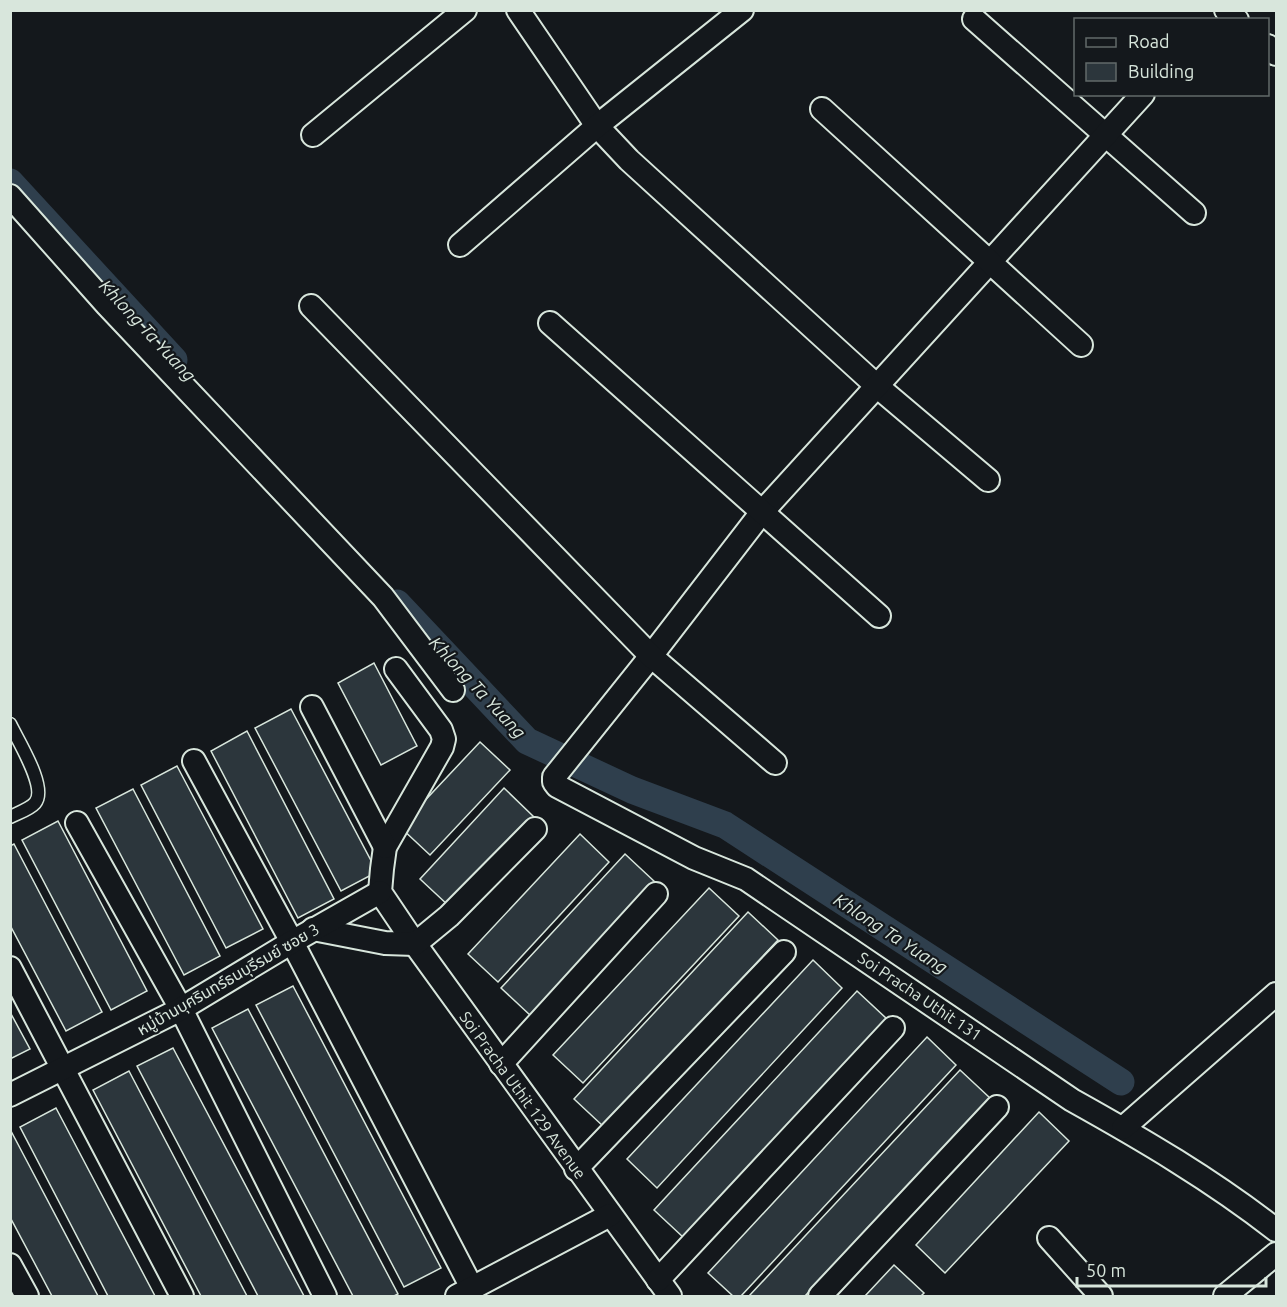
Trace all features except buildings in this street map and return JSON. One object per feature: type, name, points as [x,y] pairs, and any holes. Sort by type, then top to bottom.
[{"type":"street","points":[[313,135],[465,10]]},
{"type":"street","points":[[518,10],[597,126],[629,160],[878,387],[987,480]]},
{"type":"street","points":[[460,245],[597,126],[733,13]]},
{"type":"street","points":[[974,19],[1194,213]]},
{"type":"street","points":[[651,656],[762,512],[1141,96]]},
{"type":"street","points":[[822,109],[1081,345]]},
{"type":"street","points":[[10,196],[107,305],[383,597],[453,690]]},
{"type":"street","points":[[311,306],[651,656],[775,763]]},
{"type":"street","points":[[550,323],[879,616]]},
{"type":"street","name":"Soi Pracha Uthit 131","points":[[651,656],[554,777],[557,786],[694,858],[746,879],[1072,1100],[1123,1128],[1232,1196],[1276,1230]]},
{"type":"street","points":[[380,892],[385,847],[442,747],[444,739],[441,730],[396,669]]},
{"type":"street","points":[[312,707],[385,847]]},
{"type":"street","points":[[194,761],[292,942],[465,1293],[610,1215]]},
{"type":"street","points":[[77,823],[181,1010],[325,1296]]},
{"type":"street","points":[[313,929],[385,943],[415,944],[449,916],[535,829]]},
{"type":"street","name":"หมู่บ้านบุศรินทร์ธนบุรีรมย์ ซอย 3","points":[[10,1095],[181,1010],[313,929],[380,892]]},
{"type":"street","name":"Soi Pracha Uthit 129 Avenue","points":[[380,892],[576,1169],[664,1288]]},
{"type":"street","points":[[501,1064],[656,894]]},
{"type":"street","points":[[576,1169],[784,952]]},
{"type":"street","points":[[10,968],[182,1296]]},
{"type":"street","points":[[1123,1128],[1276,994]]},
{"type":"street","points":[[664,1288],[893,1028]]},
{"type":"street","points":[[820,1296],[997,1107]]},
{"type":"street","points":[[1049,1238],[1101,1296]]},
{"type":"street","points":[[1225,1296],[1276,1254]]},
{"type":"street","points":[[10,1265],[27,1296]]},
{"type":"lane","points":[[10,724],[37,781],[40,793],[35,803],[10,817]]},
{"type":"waterway","name":"Khlong Ta Yuang","points":[[10,182],[174,360]]},
{"type":"waterway","name":"Khlong Ta Yuang","points":[[397,603],[527,741],[632,790],[725,825],[1121,1082]]}]
